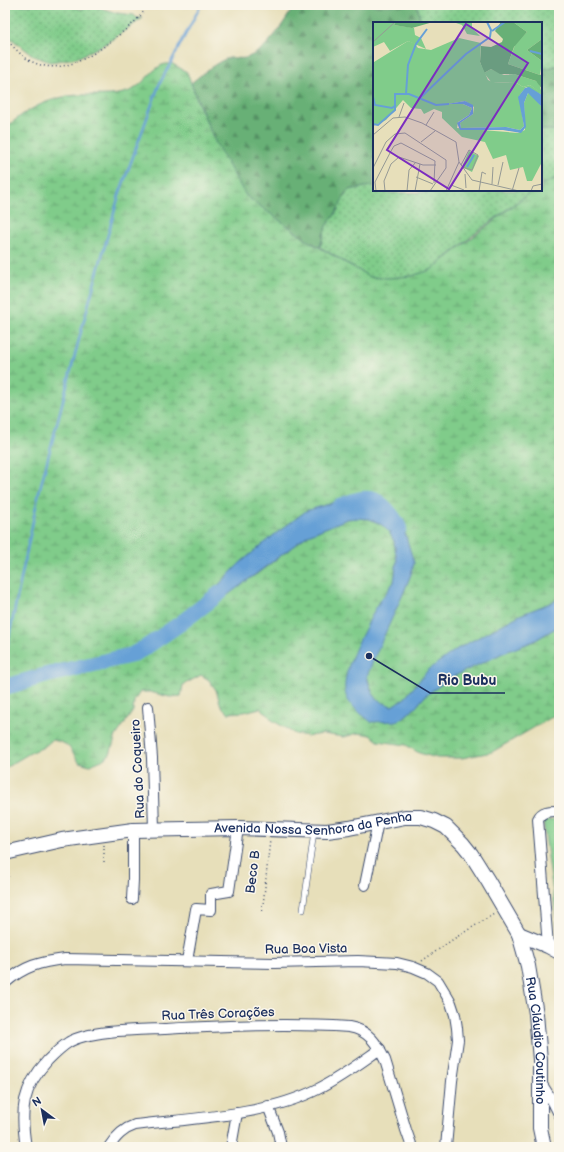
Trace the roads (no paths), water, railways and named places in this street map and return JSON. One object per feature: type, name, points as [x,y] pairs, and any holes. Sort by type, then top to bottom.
[{"type":"street","name":"Rua do Coqueiro","points":[[148,707],[152,758],[154,829]]},
{"type":"street","points":[[554,949],[538,819],[539,816],[547,811],[559,811]]},
{"type":"street","name":"Avenida Nossa Senhora da Penha","points":[[6,857],[62,840],[133,830],[238,828],[335,831],[405,817],[421,817],[446,827],[463,844],[471,854],[519,934]]},
{"type":"street","points":[[365,886],[378,822]]},
{"type":"street","name":"Beco B","points":[[187,961],[196,908],[211,910],[211,894],[229,891],[238,828]]},
{"type":"street","points":[[132,899],[133,830]]},
{"type":"street","points":[[519,934],[554,949]]},
{"type":"street","name":"Rua Cláudio Coutinho","points":[[519,934],[528,966],[536,1014],[541,1083],[540,1128],[544,1147]]},
{"type":"street","name":"Rua Boa Vista","points":[[5,983],[20,971],[32,965],[65,959],[274,963],[358,961],[397,963],[413,967],[428,973],[438,981],[451,1003],[455,1015],[458,1040],[452,1081],[446,1147]]},
{"type":"street","name":"Rua Três Corações","points":[[26,1147],[24,1109],[26,1092],[41,1068],[68,1043],[83,1037],[118,1031],[259,1025],[336,1026],[362,1030],[380,1049],[391,1076],[397,1102],[412,1147]]},
{"type":"street","points":[[109,1147],[121,1132],[135,1125],[237,1113],[291,1100],[318,1089],[343,1075],[380,1049]]},
{"type":"street","points":[[541,1083],[559,1114]]},
{"type":"street","points":[[268,1106],[278,1132],[281,1147]]},
{"type":"street","points":[[231,1147],[237,1113]]},
{"type":"lane","points":[[302,910],[314,831]]},
{"type":"water","points":[[339,501],[368,501],[389,512],[403,527],[414,563],[403,594],[367,676],[374,696],[381,702],[392,706],[405,698],[428,670],[457,649],[520,615],[559,599],[559,626],[534,641],[503,653],[450,678],[425,696],[416,707],[404,717],[396,721],[371,722],[351,704],[347,698],[345,689],[346,678],[353,654],[374,611],[394,582],[397,561],[394,541],[389,532],[382,525],[370,519],[347,519],[308,535],[209,609],[203,606],[205,599],[240,563],[306,511]]},
{"type":"waterway","points":[[5,656],[39,492],[83,324],[119,195],[159,85],[201,5]]},
{"type":"waterway","points":[[339,507],[358,500],[374,500],[387,510],[399,528]]},
{"type":"waterway","points":[[5,687],[47,675],[132,655],[181,623],[220,593]]},
{"type":"place","name":"Rio Bubu","points":[[369,656]]}]
